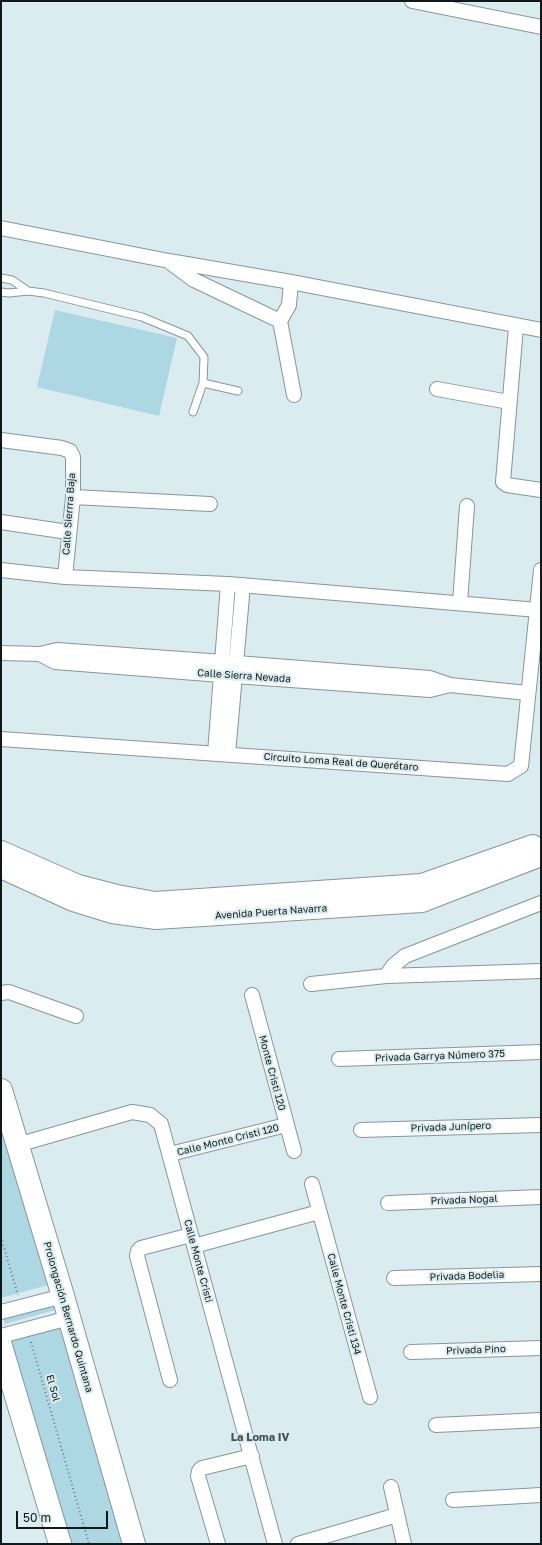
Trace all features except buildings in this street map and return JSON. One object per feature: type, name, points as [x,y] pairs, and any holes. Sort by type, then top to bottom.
[{"type":"main road","name":"Prolongación Bernardo Quintana","points":[[1,1090],[63,1296],[68,1318],[134,1544]]},
{"type":"main road","points":[[1,1346],[58,1544]]},
{"type":"street","points":[[412,1],[462,5],[541,27]]},
{"type":"street","points":[[1,228],[169,261],[291,282],[516,327],[541,330]]},
{"type":"street","points":[[169,261],[194,280],[280,322]]},
{"type":"street","points":[[291,282],[289,305],[280,322],[294,394]]},
{"type":"street","points":[[516,327],[503,482],[507,485],[541,490]]},
{"type":"street","points":[[437,389],[509,402]]},
{"type":"street","name":"Calle Sierrra Baja","points":[[1,440],[62,448],[70,451],[73,457],[73,497],[68,532],[65,577]]},
{"type":"street","points":[[73,497],[210,504]]},
{"type":"street","points":[[460,603],[467,506]]},
{"type":"street","points":[[1,522],[68,532]]},
{"type":"street","points":[[1,570],[65,577],[243,585],[538,610]]},
{"type":"street","name":"Circuito Loma Real de Querétaro","points":[[1,739],[152,751],[221,754],[508,774],[521,766],[527,693],[538,610],[541,570]]},
{"type":"street","points":[[221,754],[221,668],[228,584]]},
{"type":"street","points":[[221,754],[236,669],[243,585]]},
{"type":"street","name":"Calle Sierra Nevada","points":[[1,653],[40,654],[56,650],[430,690],[450,685],[527,693]]},
{"type":"street","name":"Avenida Puerta Navarra","points":[[1,868],[73,901],[112,913],[156,919],[422,884],[541,842]]},
{"type":"street","name":"Avenida Puerta Navarra","points":[[1,851],[78,885],[117,896],[155,902],[262,904],[422,902],[541,856]]},
{"type":"street","points":[[386,976],[393,966],[405,956],[541,903]]},
{"type":"street","points":[[311,984],[386,976],[541,971]]},
{"type":"street","points":[[1,993],[9,992],[76,1016]]},
{"type":"street","name":"Monte Cristi 120","points":[[252,995],[294,1151]]},
{"type":"street","name":"Privada Garrya Número 375","points":[[339,1059],[541,1052]]},
{"type":"street","name":"Calle Monte Cristi","points":[[18,1145],[132,1112],[150,1115],[161,1124],[275,1544]]},
{"type":"street","name":"Calle Monte Cristi 120","points":[[170,1154],[286,1125]]},
{"type":"street","name":"Privada Junípero","points":[[361,1130],[541,1125]]},
{"type":"street","name":"Calle Monte Cristi 134","points":[[312,1184],[370,1397]]},
{"type":"street","name":"Privada Nogal","points":[[388,1203],[541,1197]]},
{"type":"street","points":[[170,1380],[137,1256],[138,1251],[141,1248],[193,1240],[319,1212]]},
{"type":"street","name":"Privada Bodelia","points":[[394,1278],[541,1274]]},
{"type":"street","points":[[1,1312],[63,1296]]},
{"type":"street","points":[[1,1336],[68,1318]]},
{"type":"street","name":"Privada Pino","points":[[411,1352],[541,1348]]},
{"type":"street","points":[[436,1425],[541,1420]]},
{"type":"street","points":[[218,1544],[198,1476],[199,1471],[202,1468],[252,1456]]},
{"type":"street","points":[[391,1487],[404,1544]]},
{"type":"street","points":[[452,1500],[541,1496]]},
{"type":"street","points":[[298,1544],[397,1516]]},
{"type":"lane","points":[[1,278],[12,280],[28,291]]},
{"type":"lane","points":[[9,293],[12,280]]},
{"type":"lane","points":[[1,292],[9,293],[28,291],[142,317],[188,336],[204,357],[203,383],[193,412]]},
{"type":"lane","points":[[203,383],[238,391]]},
{"type":"path","points":[[1,1237],[21,1306]]},
{"type":"path","name":"El Sol","points":[[27,1329],[89,1544]]},
{"type":"shaded area","points":[[55,310],[177,338],[159,416],[37,387]]},
{"type":"shaded area","points":[[1,1121],[48,1285],[1,1298]]},
{"type":"shaded area","points":[[53,1299],[55,1310],[5,1324],[2,1313]]},
{"type":"shaded area","points":[[62,1325],[127,1544],[67,1544],[7,1338]]},
{"type":"district","name":"La Loma IV","points":[[260,1438]]}]
